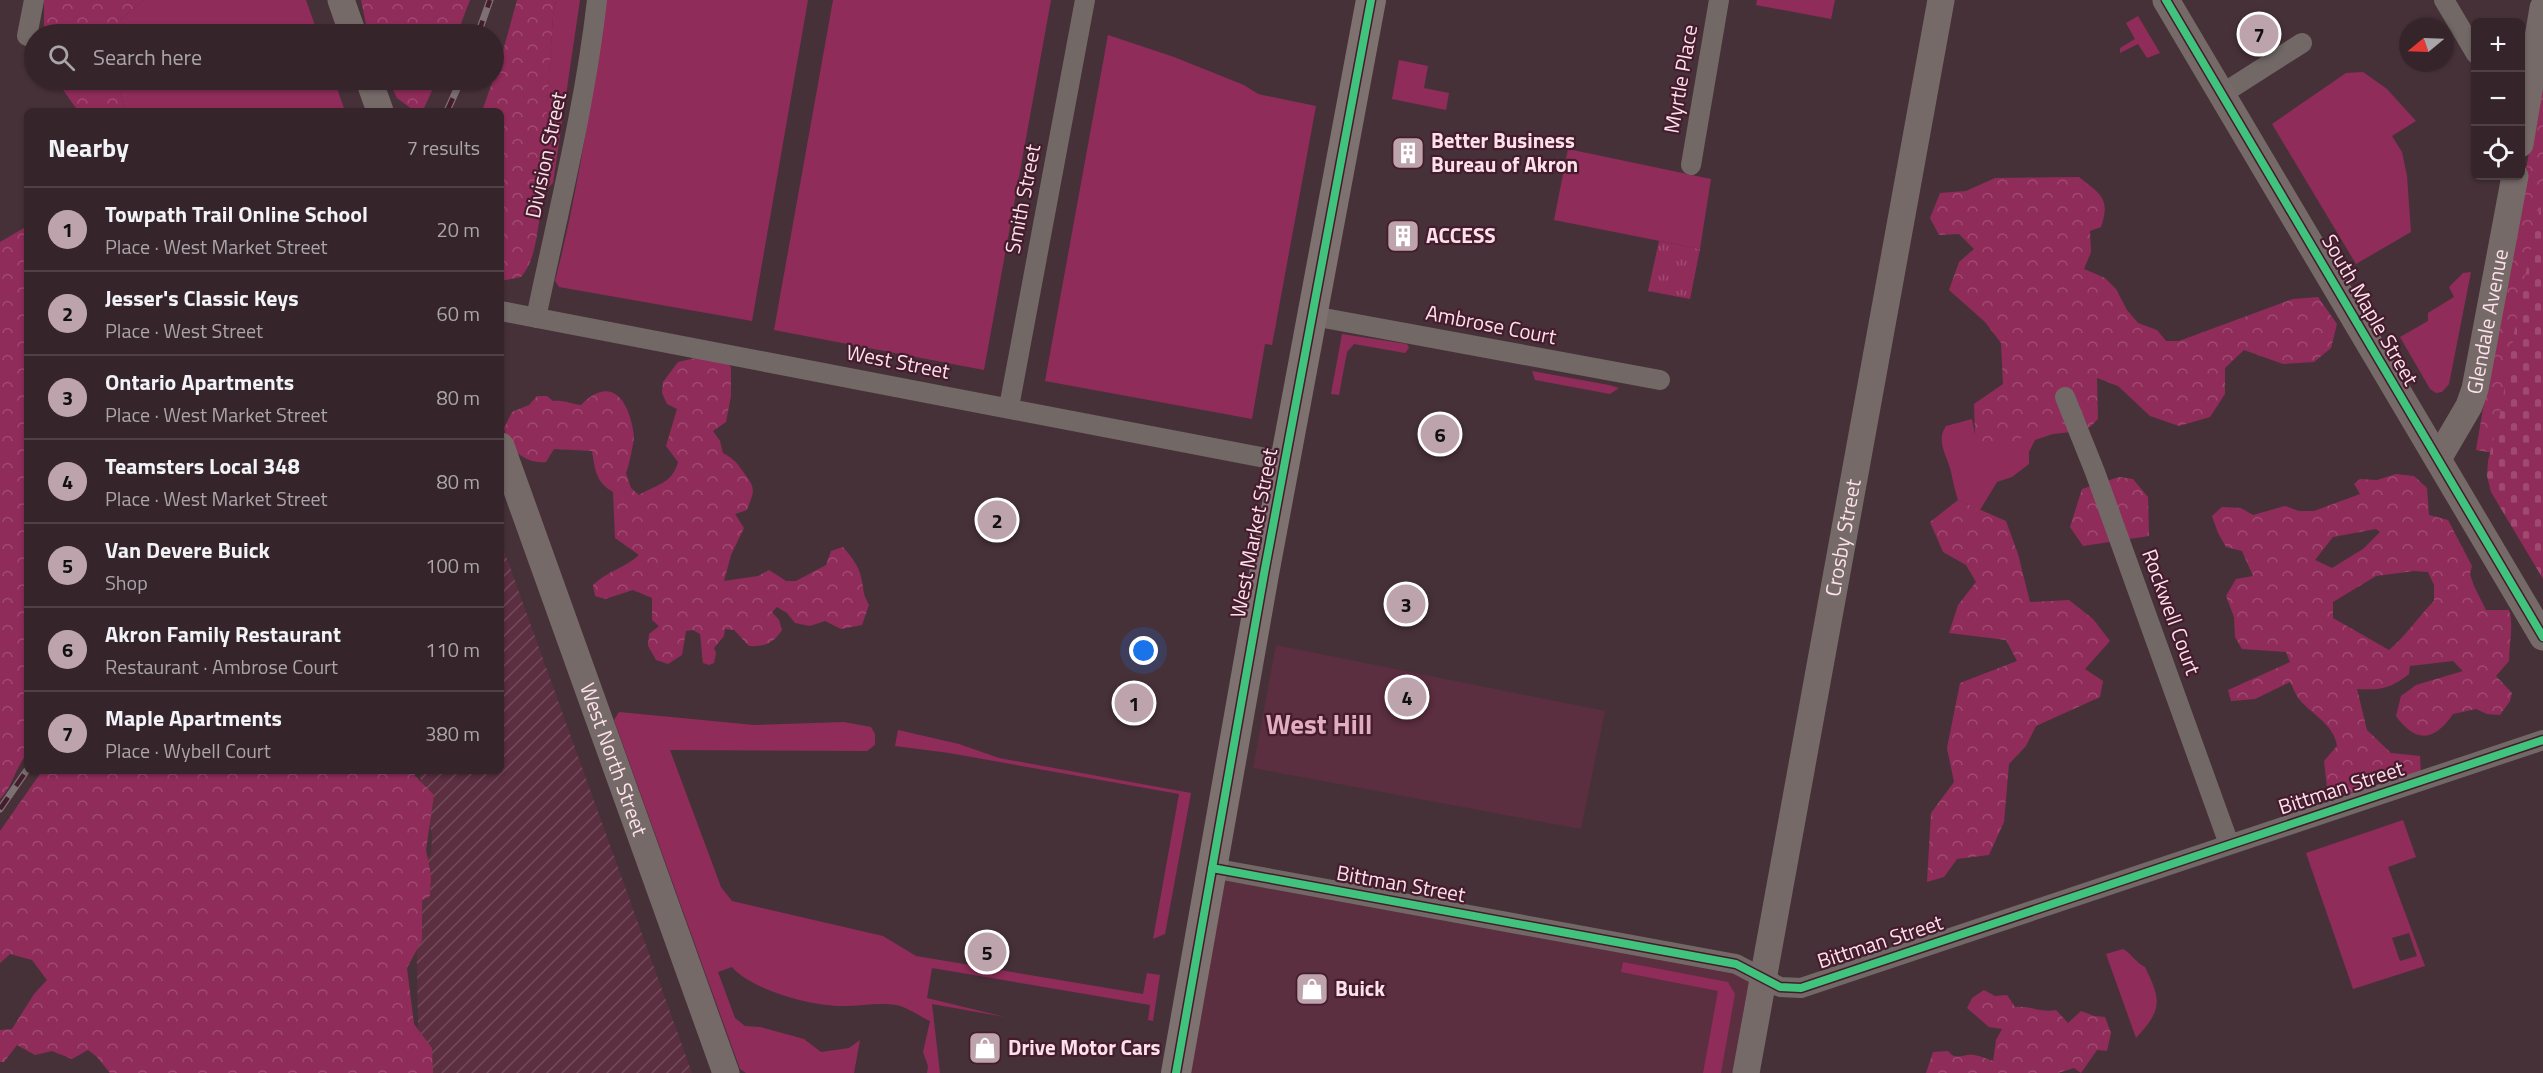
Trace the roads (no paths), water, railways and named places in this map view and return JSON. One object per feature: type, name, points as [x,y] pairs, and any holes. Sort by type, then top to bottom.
[{"type":"main road","name":"West Market Street","points":[[1176,1073],[1371,0]]},
{"type":"street","points":[[29,24],[34,0]]},
{"type":"street","points":[[341,0],[349,24]]},
{"type":"street","name":"Division Street","points":[[536,318],[583,97],[597,0]]},
{"type":"street","name":"Smith Street","points":[[1009,407],[1085,0]]},
{"type":"street","name":"Myrtle Place","points":[[1691,165],[1719,0]]},
{"type":"street","name":"Crosby Street","points":[[1746,1073],[1941,0]]},
{"type":"street","name":"South Maple Street","points":[[2166,0],[2543,637]]},
{"type":"street","points":[[2444,0],[2471,47]]},
{"type":"street","points":[[2525,102],[2543,8]]},
{"type":"street","points":[[2222,94],[2302,43]]},
{"type":"street","points":[[373,90],[379,108]]},
{"type":"street","name":"Glendale Avenue","points":[[2438,459],[2469,406],[2475,389],[2514,180]]},
{"type":"street","name":"West Street","points":[[504,313],[1009,407],[1286,462]]},
{"type":"street","name":"Ambrose Court","points":[[1313,316],[1660,380]]},
{"type":"street","name":"Rockwell Court","points":[[2065,397],[2095,472],[2229,844]]},
{"type":"street","name":"West North Street","points":[[504,454],[726,1073]]},
{"type":"street","name":"Bittman Street","points":[[1212,868],[1736,964],[1780,987],[1801,988],[2543,740]]},
{"type":"railway","points":[[482,24],[490,0]]},
{"type":"railway","points":[[448,108],[456,90]]},
{"type":"railway","points":[[0,809],[24,774]]},
{"type":"place","name":"Maple Apartments","points":[[2259,34]]},
{"type":"place","name":"Better Business Bureau of Akron","points":[[1408,153]]},
{"type":"place","name":"ACCESS","points":[[1403,236]]},
{"type":"place","name":"Akron Family Restaurant","points":[[1440,434]]},
{"type":"place","name":"Jesser's Classic Keys","points":[[997,520]]},
{"type":"place","name":"Ontario Apartments","points":[[1406,604]]},
{"type":"place","name":"Teamsters Local 348","points":[[1407,697]]},
{"type":"place","name":"Towpath Trail Online School","points":[[1134,703]]},
{"type":"place","name":"Van Devere Buick","points":[[987,952]]},
{"type":"place","name":"Buick","points":[[1312,989]]},
{"type":"place","name":"Drive Motor Cars","points":[[985,1048]]},
{"type":"district","name":"West Hill","points":[[1319,725]]}]
